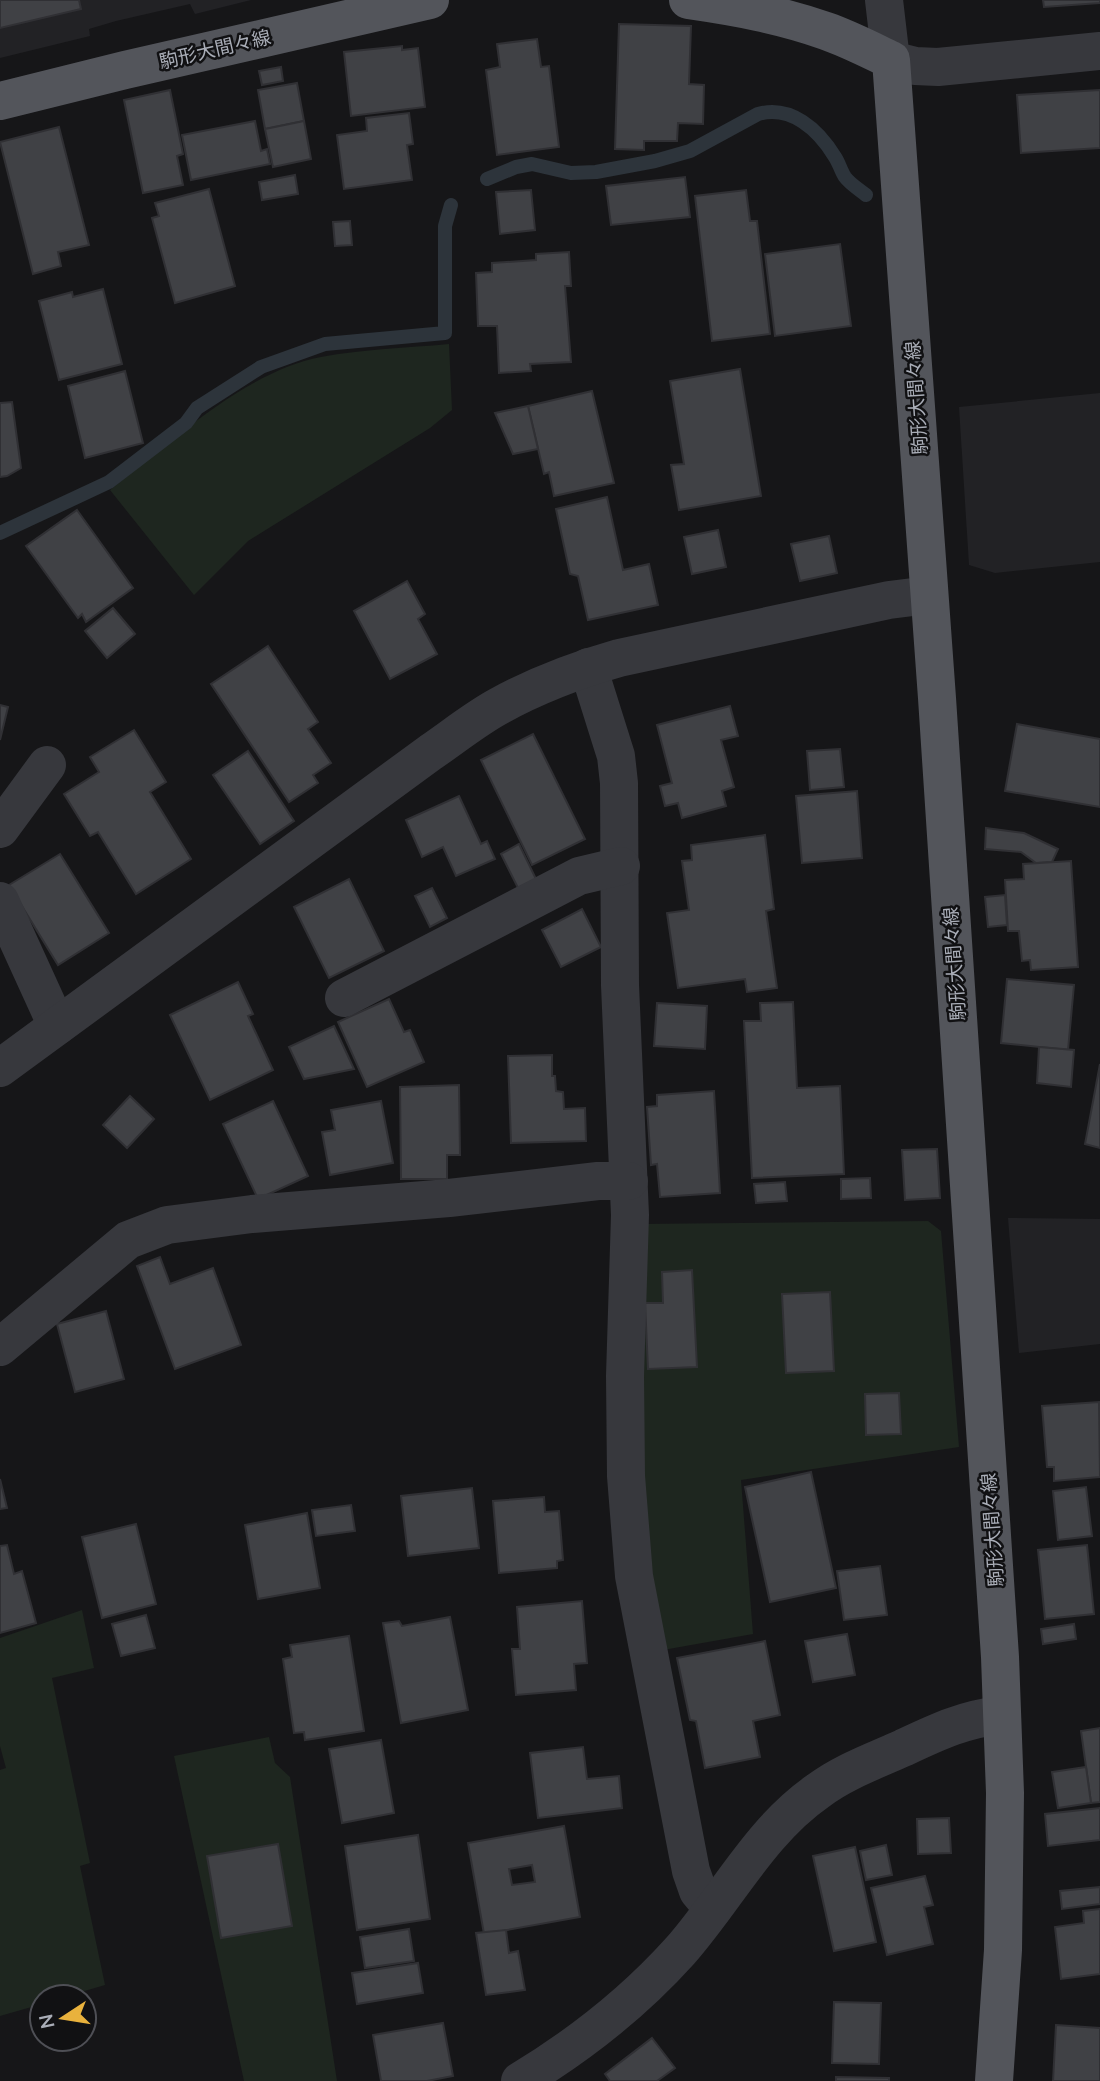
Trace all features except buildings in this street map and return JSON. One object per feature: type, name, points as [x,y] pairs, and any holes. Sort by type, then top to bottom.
[{"type":"main road","name":"駒形大間々線","points":[[0,102],[430,0]]},
{"type":"main road","points":[[688,0],[754,10],[790,20],[829,32],[891,60]]},
{"type":"main road","name":"駒形大間々線","points":[[891,60],[1003,1715],[1003,1950],[994,2081]]},
{"type":"street","points":[[884,0],[891,60],[915,66],[938,67],[1100,51]]},
{"type":"street","points":[[0,1068],[496,707],[588,667],[836,611],[929,595]]},
{"type":"street","points":[[588,667],[616,756],[619,783],[620,985],[629,1181],[626,1476],[634,1576],[691,1871],[698,1891],[713,1909]]},
{"type":"street","points":[[0,829],[47,765]]},
{"type":"street","points":[[344,998],[579,876],[621,866]]},
{"type":"street","points":[[0,901],[57,1026]]},
{"type":"street","points":[[0,1347],[128,1240],[167,1225],[252,1214],[449,1198],[598,1181],[629,1181]]},
{"type":"street","points":[[520,2081],[550,2063],[609,2016],[679,1952],[770,1835],[797,1808],[825,1786],[937,1732],[975,1718],[1003,1715]]},
{"type":"shaded area","points":[[0,0],[251,0],[195,14],[190,4],[116,21],[89,29],[90,36],[0,58]]},
{"type":"shaded area","points":[[449,344],[452,410],[430,428],[248,541],[194,595],[110,490],[210,411],[265,377],[321,357]]},
{"type":"shaded area","points":[[1100,393],[1100,562],[995,573],[969,565],[959,407]]},
{"type":"shaded area","points":[[1008,1218],[1100,1219],[1100,1344],[1019,1353]]},
{"type":"shaded area","points":[[928,1221],[941,1231],[959,1447],[741,1480],[753,1634],[663,1650],[650,1573],[641,1478],[640,1224]]},
{"type":"shaded area","points":[[82,1610],[94,1668],[52,1678],[90,1863],[80,1866],[105,1985],[98,1987],[98,1983],[28,1983],[28,2008],[0,2016],[0,1770],[6,1768],[0,1746],[0,1638]]},
{"type":"shaded area","points":[[269,1737],[275,1763],[290,1777],[337,2081],[244,2081],[174,1756]]},
{"type":"waterway","points":[[487,179],[516,167],[532,164],[571,173],[596,172],[655,161],[690,151],[758,114],[770,112],[792,116],[812,129],[828,147],[847,180],[866,195]]},
{"type":"waterway","points":[[0,533],[109,482],[186,423],[197,408],[261,367],[325,344],[445,333],[445,226],[451,205]]}]
